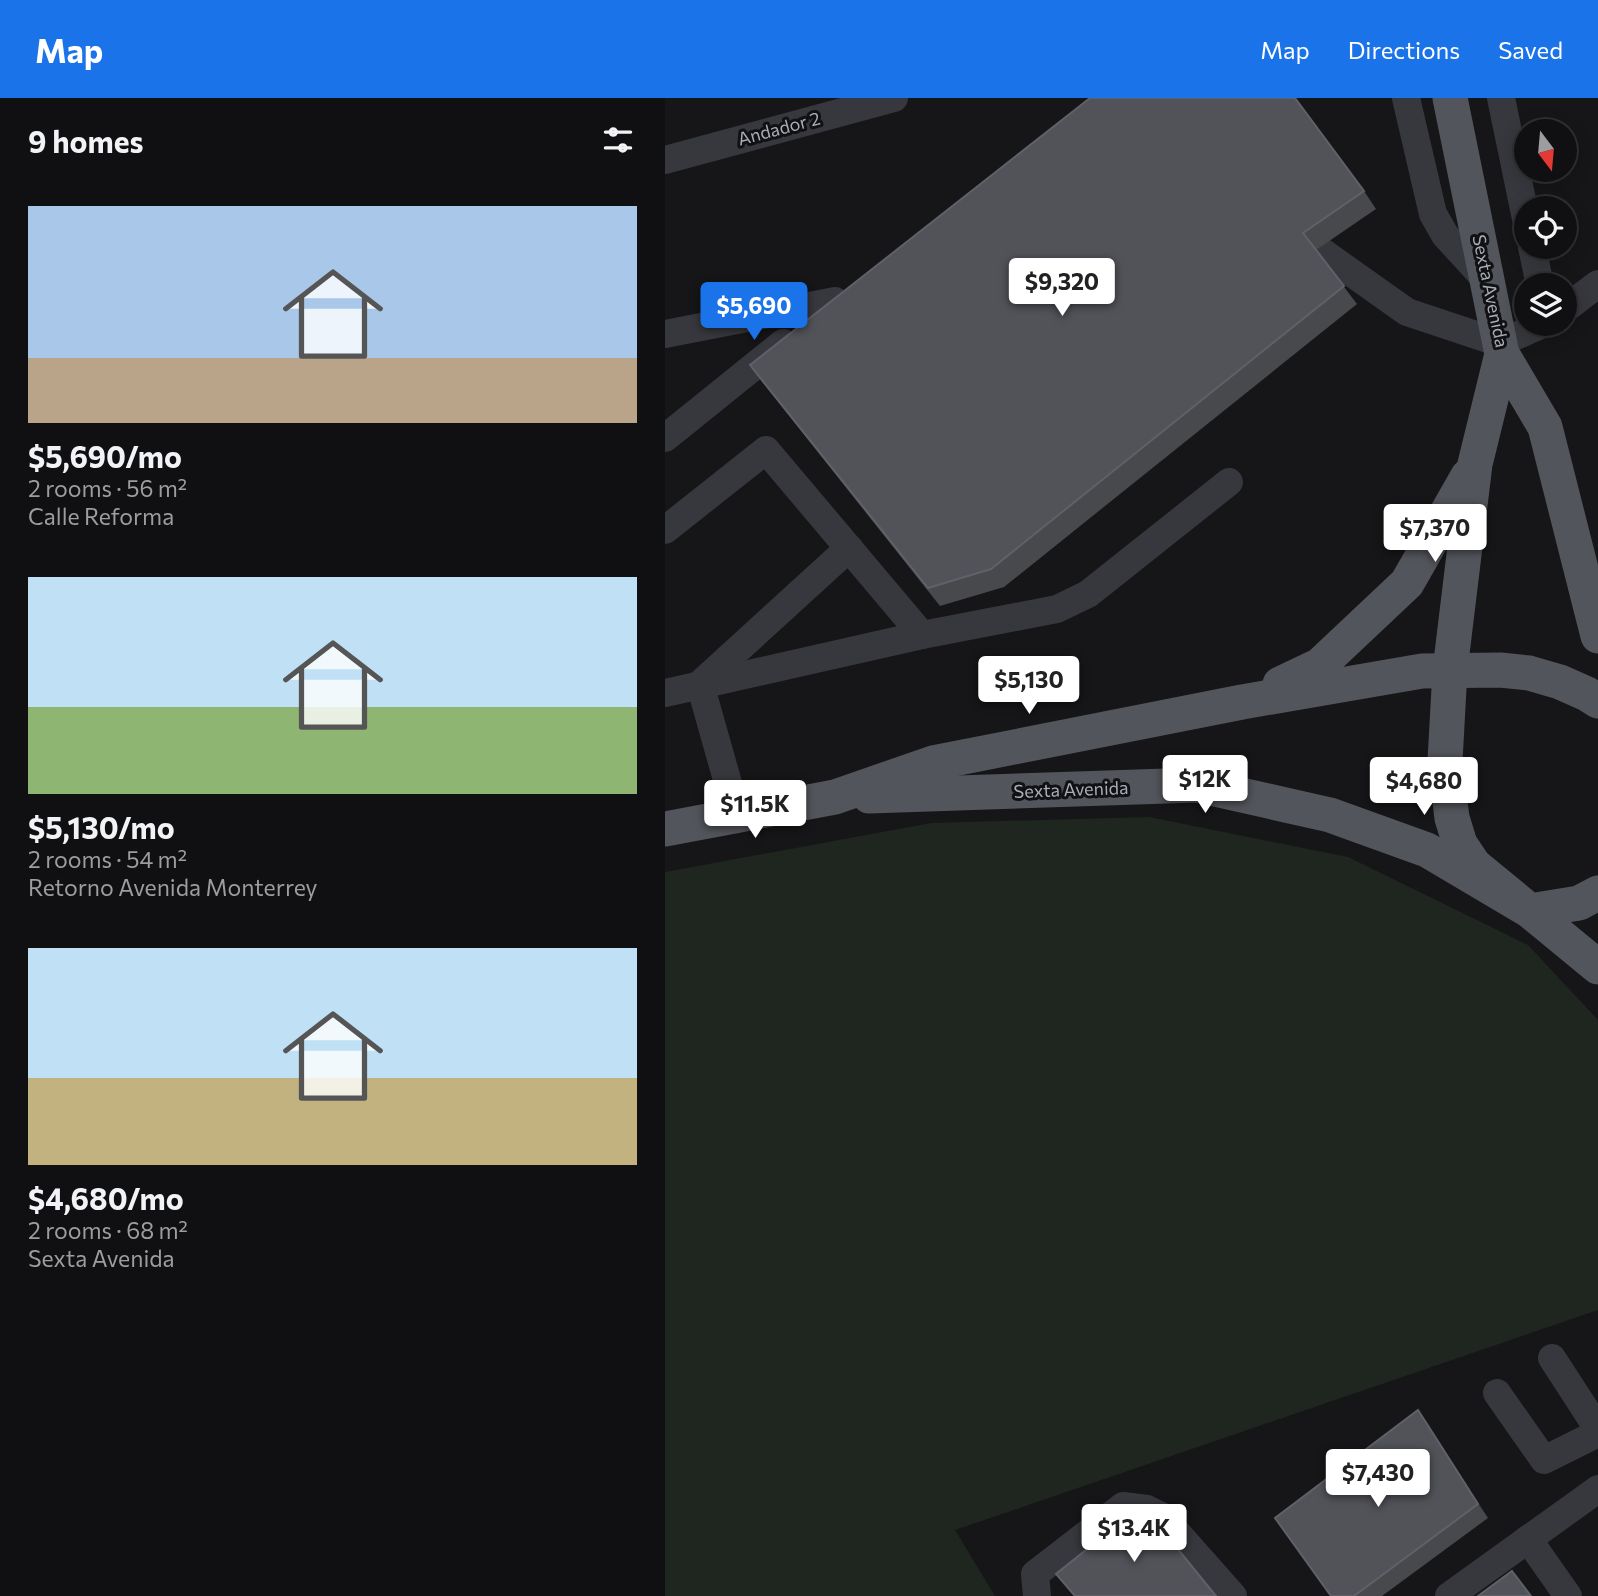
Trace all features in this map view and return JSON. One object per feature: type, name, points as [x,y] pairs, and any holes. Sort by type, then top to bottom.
[{"type":"main road","name":"Sexta Avenida","points":[[1450,98],[1501,348],[1545,427],[1598,636]]},
{"type":"main road","points":[[1501,348],[1475,464],[1450,670],[1445,761],[1450,808],[1460,844],[1474,865],[1530,911],[1579,903],[1598,893]]},
{"type":"main road","points":[[1242,702],[1320,665],[1407,583],[1475,464]]},
{"type":"main road","points":[[665,829],[835,797],[933,763],[1242,702],[1422,671],[1529,673],[1560,682],[1598,701]]},
{"type":"main road","name":"Sexta Avenida","points":[[835,797],[1197,785],[1330,815],[1427,850],[1530,911],[1598,967]]},
{"type":"main road","points":[[1559,933],[1598,942]]},
{"type":"street","name":"Andador 2","points":[[665,160],[894,98]]},
{"type":"street","points":[[1406,98],[1433,214],[1445,235],[1487,282]]},
{"type":"street","points":[[1501,98],[1521,196]]},
{"type":"street","points":[[1321,251],[1406,312],[1501,348],[1522,336]]},
{"type":"street","points":[[1577,300],[1598,284]]},
{"type":"street","points":[[665,334],[845,293],[665,438]]},
{"type":"street","points":[[665,530],[766,450],[922,635]]},
{"type":"street","points":[[665,693],[922,635],[1057,609],[1088,594],[1229,482]]},
{"type":"street","points":[[700,684],[849,548]]},
{"type":"street","points":[[700,684],[737,815]]},
{"type":"street","points":[[1497,1394],[1544,1460],[1598,1431],[1552,1358]]},
{"type":"street","points":[[1450,1596],[1598,1489]]},
{"type":"street","points":[[1037,1596],[1035,1574],[1123,1506],[1147,1508],[1163,1517],[1233,1596]]},
{"type":"street","points":[[1528,1539],[1568,1596]]},
{"type":"shaded area","points":[[1149,817],[1348,857],[1528,945],[1598,1020],[1598,1310],[955,1530],[995,1596],[665,1596],[665,872],[931,823]]},
{"type":"building","points":[[1090,98],[1295,98],[1364,191],[1303,233],[1344,286],[991,569],[928,588],[750,365]]},
{"type":"building","points":[[1418,1410],[1478,1504],[1354,1596],[1331,1596],[1275,1518]]},
{"type":"building","points":[[1142,1505],[1216,1596],[1075,1596],[1056,1574]]},
{"type":"building","points":[[1512,1571],[1531,1596],[1478,1596]]}]
